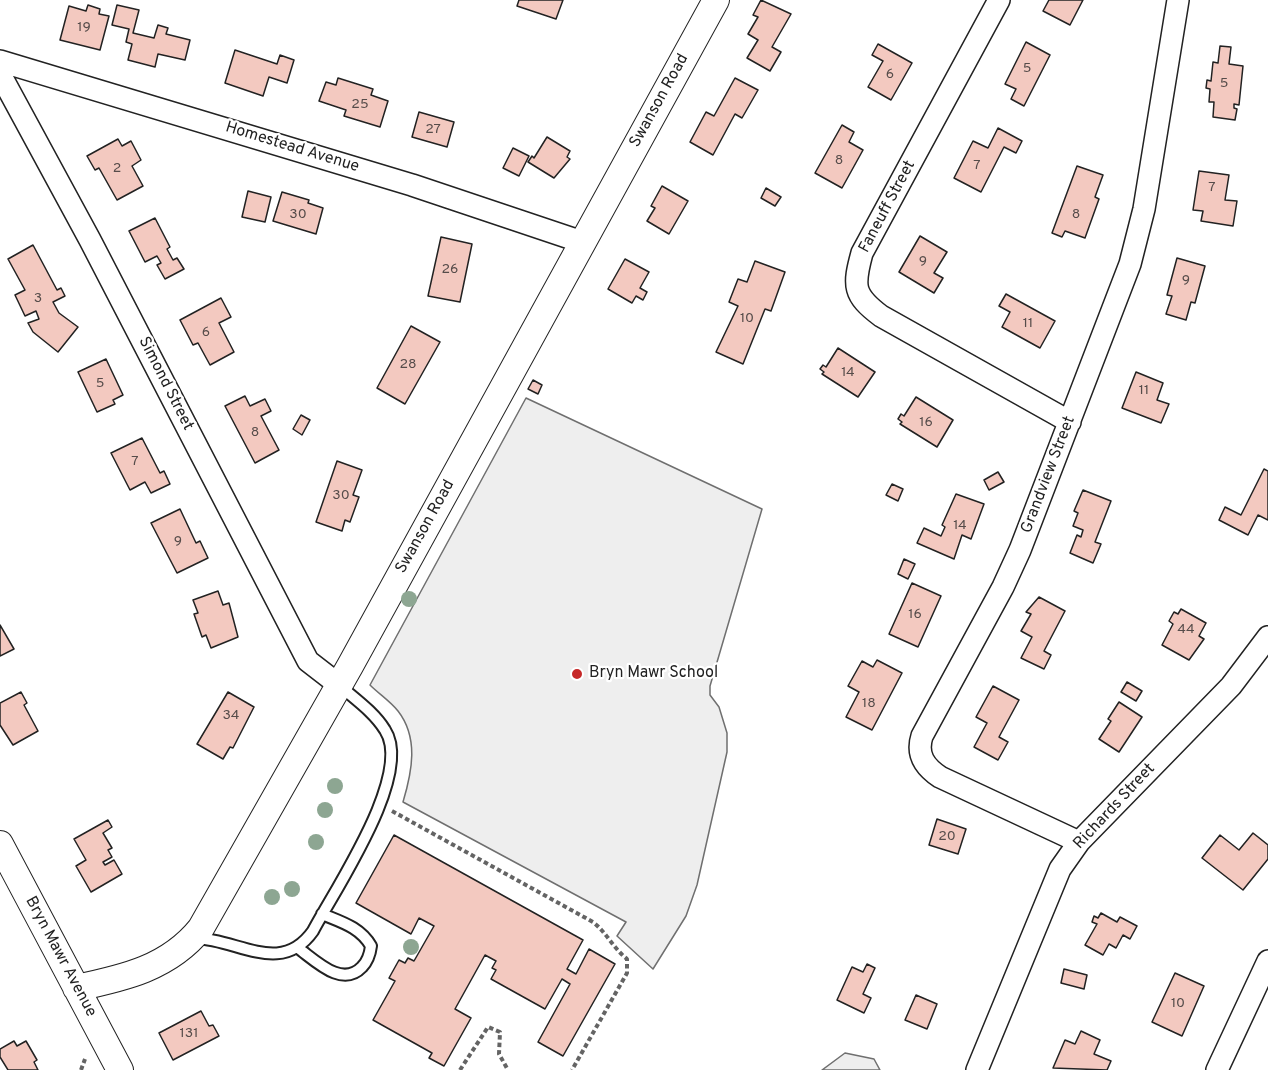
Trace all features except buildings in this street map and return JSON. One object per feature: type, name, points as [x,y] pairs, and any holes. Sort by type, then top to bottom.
[{"type":"street","name":"Faneuff Street","points":[[999,0],[862,253],[856,278],[857,290],[866,304],[881,316],[1070,422]]},
{"type":"street","name":"Grandview Street","points":[[1079,842],[940,777],[926,766],[920,747],[922,736],[1003,587],[1116,304],[1144,209],[1178,0]]},
{"type":"street","name":"Swanson Road","points":[[76,988],[121,979],[149,968],[177,953],[193,938],[214,908],[582,242],[709,2]]},
{"type":"street","name":"Homestead Avenue","points":[[0,61],[412,184],[582,242]]},
{"type":"street","name":"Simond Street","points":[[0,74],[90,240],[308,661],[339,685]]},
{"type":"street","name":"Richards Street","points":[[977,1070],[1060,869],[1079,842],[1231,686],[1268,637]]},
{"type":"street","name":"Bryn Mawr Avenue","points":[[0,844],[120,1070]]},
{"type":"street","points":[[1217,1070],[1268,961]]},
{"type":"lane","points":[[193,938],[210,939],[270,954],[289,953],[298,948],[313,931],[381,805],[392,768],[387,731],[373,715],[339,685]]},
{"type":"lane","points":[[298,948],[334,973],[345,976],[357,972],[366,963],[371,946],[365,936],[356,928],[322,914]]},
{"type":"path","points":[[381,805],[593,922],[612,946],[627,959],[627,973],[572,1070]]},
{"type":"path","points":[[460,1070],[488,1027],[500,1032],[500,1054],[508,1070]]},
{"type":"path","points":[[81,1070],[85,1059]]},
{"type":"shaded area","points":[[526,398],[762,509],[710,686],[710,695],[719,707],[727,733],[727,752],[697,885],[686,916],[653,969],[617,936],[626,922],[403,802],[411,767],[409,732],[398,711],[370,685]]},
{"type":"shaded area","points":[[845,1053],[874,1059],[880,1070],[822,1070]]},
{"type":"place","name":"Bryn Mawr School","points":[[577,674]]}]
